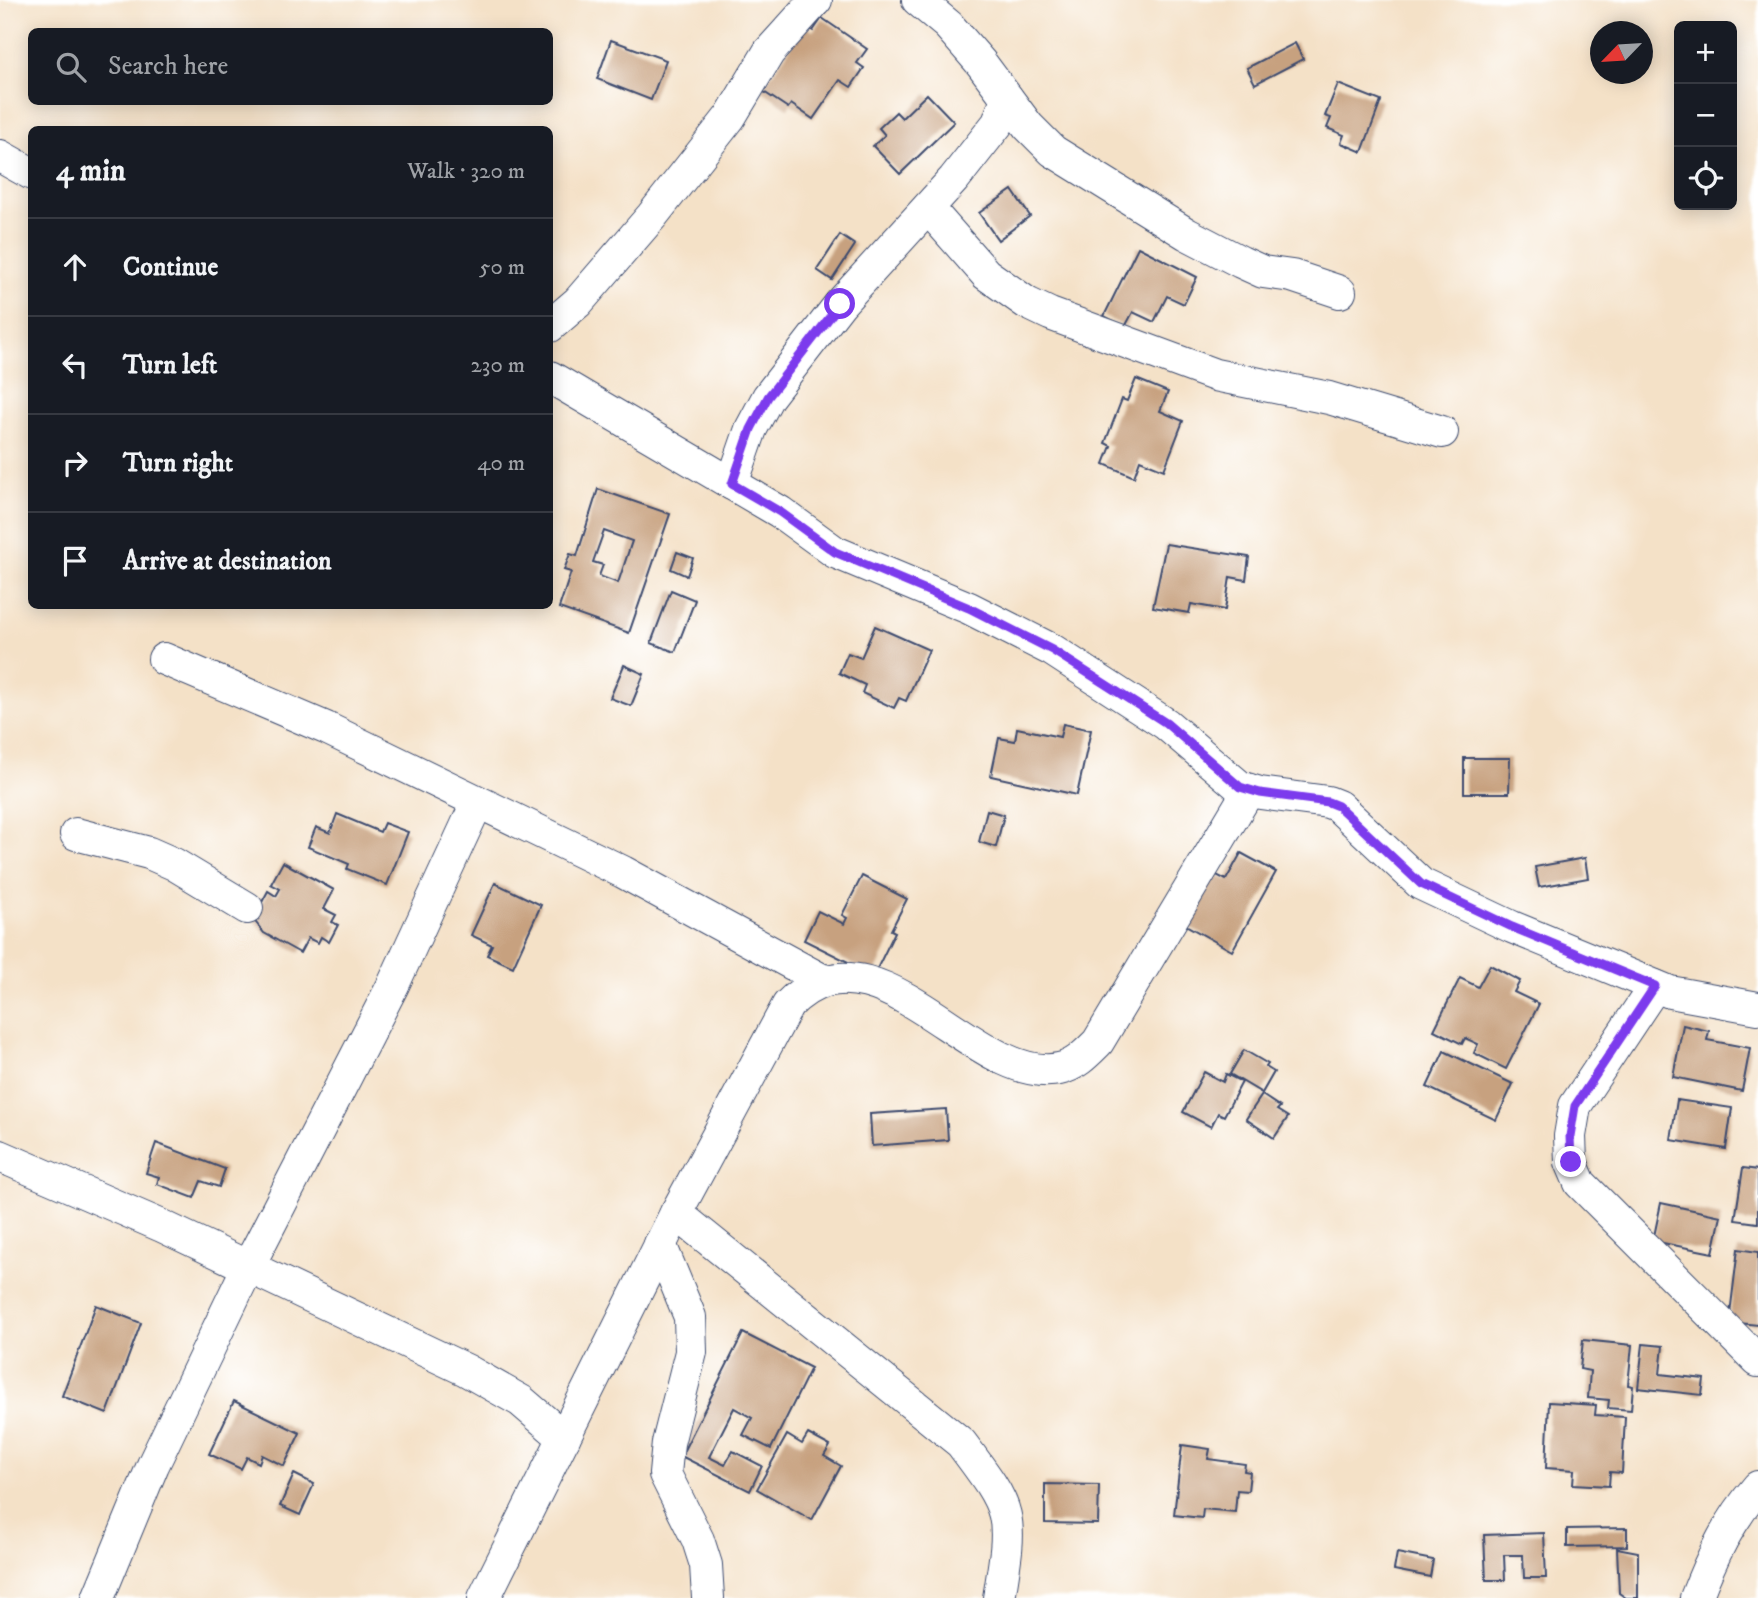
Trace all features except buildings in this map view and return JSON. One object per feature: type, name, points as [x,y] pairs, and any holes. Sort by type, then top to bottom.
[{"type":"street","points":[[553,323],[578,302],[652,216],[730,117],[769,52],[816,0]]},
{"type":"street","points":[[918,0],[948,25],[1028,127],[1054,151],[1187,234],[1263,272],[1292,276],[1340,292]]},
{"type":"street","points":[[732,484],[751,429],[768,397],[840,304],[928,208],[998,123],[1007,99]]},
{"type":"street","points":[[0,156],[28,172]]},
{"type":"street","points":[[928,208],[986,274],[1027,303],[1050,314],[1215,374],[1329,398],[1442,432]]},
{"type":"street","points":[[553,379],[780,512],[835,552],[969,608],[1052,650],[1166,723],[1240,787],[1338,806],[1421,884],[1512,927],[1670,992],[1758,1008]]},
{"type":"street","points":[[164,659],[326,729],[623,872],[822,980]]},
{"type":"street","points":[[484,1598],[660,1244],[788,1004],[801,991],[822,980],[855,980],[904,996],[1010,1063],[1048,1071],[1071,1066],[1098,1042],[1249,790]]},
{"type":"street","points":[[98,1598],[153,1465],[247,1269],[393,985],[477,803]]},
{"type":"street","points":[[76,834],[149,853],[174,864],[247,908]]},
{"type":"street","points":[[1655,986],[1575,1106],[1570,1136],[1571,1162],[1580,1183],[1758,1361]]},
{"type":"street","points":[[0,1156],[162,1226],[247,1269],[466,1370],[522,1401],[564,1438]]},
{"type":"street","points":[[676,1213],[961,1443],[996,1490],[1008,1518],[1009,1531],[999,1598]]},
{"type":"street","points":[[660,1244],[690,1317],[691,1352],[668,1443],[665,1474],[698,1540],[706,1564],[708,1598]]},
{"type":"street","points":[[1696,1598],[1712,1558],[1735,1515],[1758,1487]]},
{"type":"route","points":[[840,304],[768,397],[751,429],[732,484],[780,512],[835,552],[969,608],[1052,650],[1166,723],[1240,787],[1338,806],[1350,814],[1421,884],[1512,927],[1655,986],[1575,1106],[1570,1136],[1571,1162]]}]
